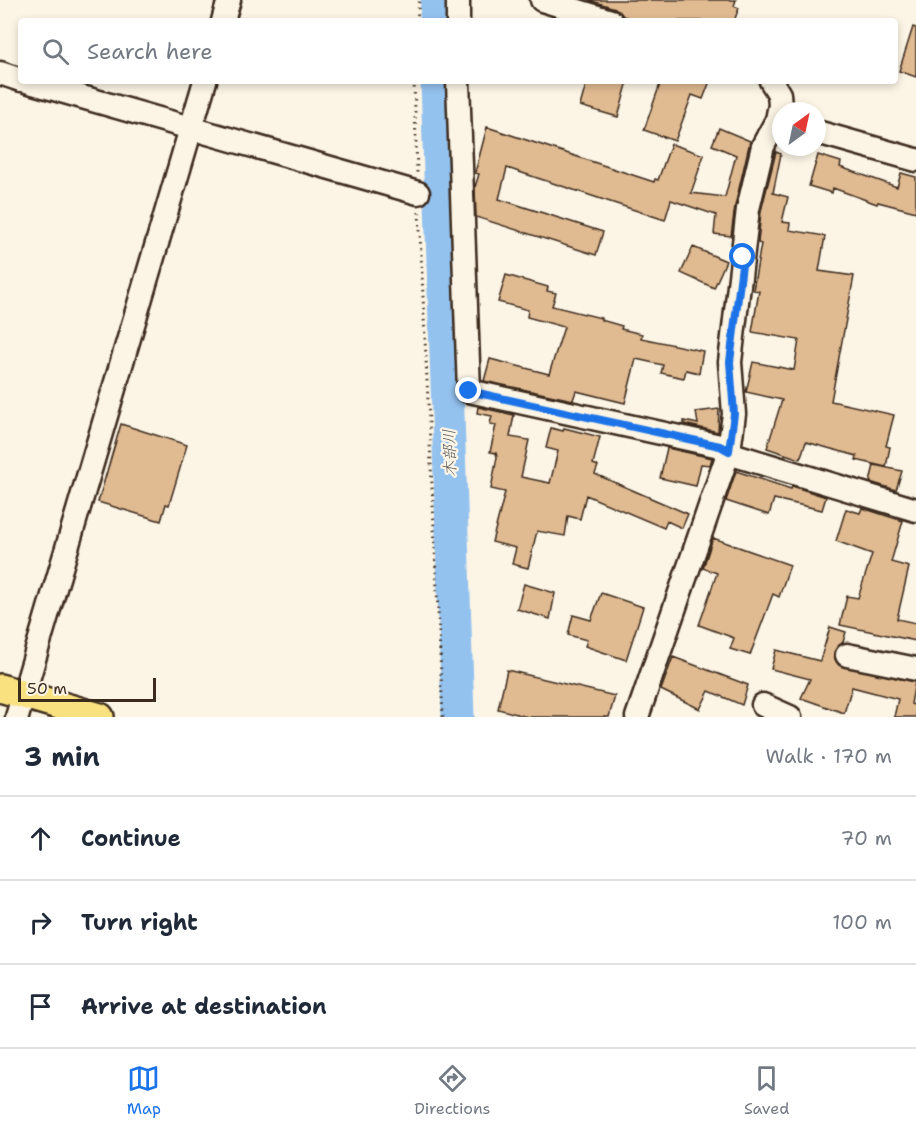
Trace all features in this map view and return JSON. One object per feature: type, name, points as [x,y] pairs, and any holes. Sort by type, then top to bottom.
[{"type":"main road","points":[[13,700],[100,717]]},
{"type":"street","points":[[224,18],[229,0]]},
{"type":"street","points":[[458,0],[458,18]]},
{"type":"street","points":[[542,0],[608,15]]},
{"type":"street","points":[[0,74],[18,79]]},
{"type":"street","points":[[36,84],[418,193]]},
{"type":"street","points":[[13,700],[205,84]]},
{"type":"street","points":[[458,84],[469,391],[720,446],[738,456],[916,510]]},
{"type":"street","points":[[773,84],[779,94],[779,102]]},
{"type":"street","points":[[637,717],[729,451],[734,414],[730,362],[748,209],[763,146],[772,132]]},
{"type":"street","points":[[826,135],[916,160]]},
{"type":"street","points":[[847,655],[916,669]]},
{"type":"street","points":[[762,705],[790,717]]},
{"type":"path","points":[[417,18],[419,0]]},
{"type":"path","points":[[414,84],[443,717]]},
{"type":"building","points":[[588,0],[736,0],[734,6],[739,8],[735,18],[629,18],[615,8]]},
{"type":"building","points":[[913,27],[916,28],[916,77],[899,71]]},
{"type":"building","points":[[586,84],[627,84],[618,117],[580,106]]},
{"type":"building","points":[[660,84],[709,84],[703,99],[692,95],[675,141],[644,130]]},
{"type":"building","points":[[487,127],[654,182],[655,179],[658,180],[671,144],[704,155],[691,193],[725,197],[736,155],[712,145],[719,128],[750,141],[735,206],[731,236],[714,234],[716,215],[671,200],[665,220],[507,168],[499,199],[603,232],[596,255],[476,217],[475,187],[479,174],[475,173]]},
{"type":"building","points":[[775,156],[781,156],[773,193],[788,197],[782,222],[790,223],[789,230],[825,236],[819,271],[854,276],[831,401],[894,415],[886,446],[890,447],[886,467],[856,460],[857,456],[806,442],[800,459],[767,448],[782,400],[746,392],[753,362],[794,370],[799,340],[752,332],[759,291],[753,290],[761,244],[758,243],[761,211]]},
{"type":"building","points":[[818,156],[841,162],[840,167],[897,187],[901,173],[916,177],[916,212],[878,202],[877,204],[833,188],[832,193],[809,186]]},
{"type":"building","points":[[693,247],[726,261],[714,288],[681,273]]},
{"type":"building","points":[[506,275],[548,287],[547,291],[556,293],[552,306],[601,318],[601,320],[622,326],[621,329],[642,334],[641,338],[703,351],[699,373],[686,370],[684,378],[661,373],[663,365],[636,359],[625,403],[576,391],[573,400],[484,381],[490,359],[549,374],[564,327],[527,317],[528,310],[498,302]]},
{"type":"building","points":[[478,407],[514,415],[510,437],[529,440],[521,477],[550,483],[558,451],[546,448],[551,428],[563,431],[564,428],[600,437],[593,464],[598,466],[595,474],[688,514],[682,528],[667,521],[664,528],[586,495],[580,519],[568,516],[565,536],[537,531],[528,568],[512,564],[516,548],[492,542],[505,492],[491,489],[497,457],[496,453],[490,452],[496,425],[490,424],[492,416],[477,413]]},
{"type":"building","points":[[719,409],[718,432],[684,424],[684,421],[698,424],[696,412]]},
{"type":"building","points":[[121,424],[187,445],[169,505],[166,504],[161,521],[98,502]]},
{"type":"building","points":[[667,448],[712,458],[710,465],[701,464],[696,486],[660,478]]},
{"type":"building","points":[[874,465],[902,471],[896,490],[870,482]]},
{"type":"building","points":[[736,471],[791,489],[792,486],[826,497],[822,510],[774,499],[769,515],[726,501]]},
{"type":"building","points":[[862,508],[903,521],[891,562],[909,567],[897,619],[916,623],[916,641],[840,625],[847,596],[858,598],[872,554],[836,541],[846,509],[860,513]]},
{"type":"building","points":[[713,538],[790,565],[779,597],[773,594],[750,655],[730,649],[734,638],[699,625],[717,573],[703,568]]},
{"type":"building","points":[[524,584],[555,593],[550,619],[517,609]]},
{"type":"building","points":[[601,593],[643,607],[626,660],[585,646],[587,640],[568,635],[573,615],[591,620]]},
{"type":"building","points":[[830,627],[846,632],[843,642],[834,652],[839,665],[915,682],[911,704],[916,706],[916,717],[894,717],[898,699],[852,687],[844,713],[801,698],[810,679],[771,669],[776,650],[820,661]]},
{"type":"building","points":[[673,657],[748,685],[742,705],[709,691],[700,709],[661,690]]},
{"type":"building","points":[[507,670],[615,696],[609,717],[528,717],[498,709]]},
{"type":"waterway","name":"木部川","points":[[436,18],[437,0]]},
{"type":"waterway","name":"木部川","points":[[437,84],[458,717]]},
{"type":"route","points":[[469,391],[720,446],[729,451],[734,414],[730,362],[743,257]]}]
